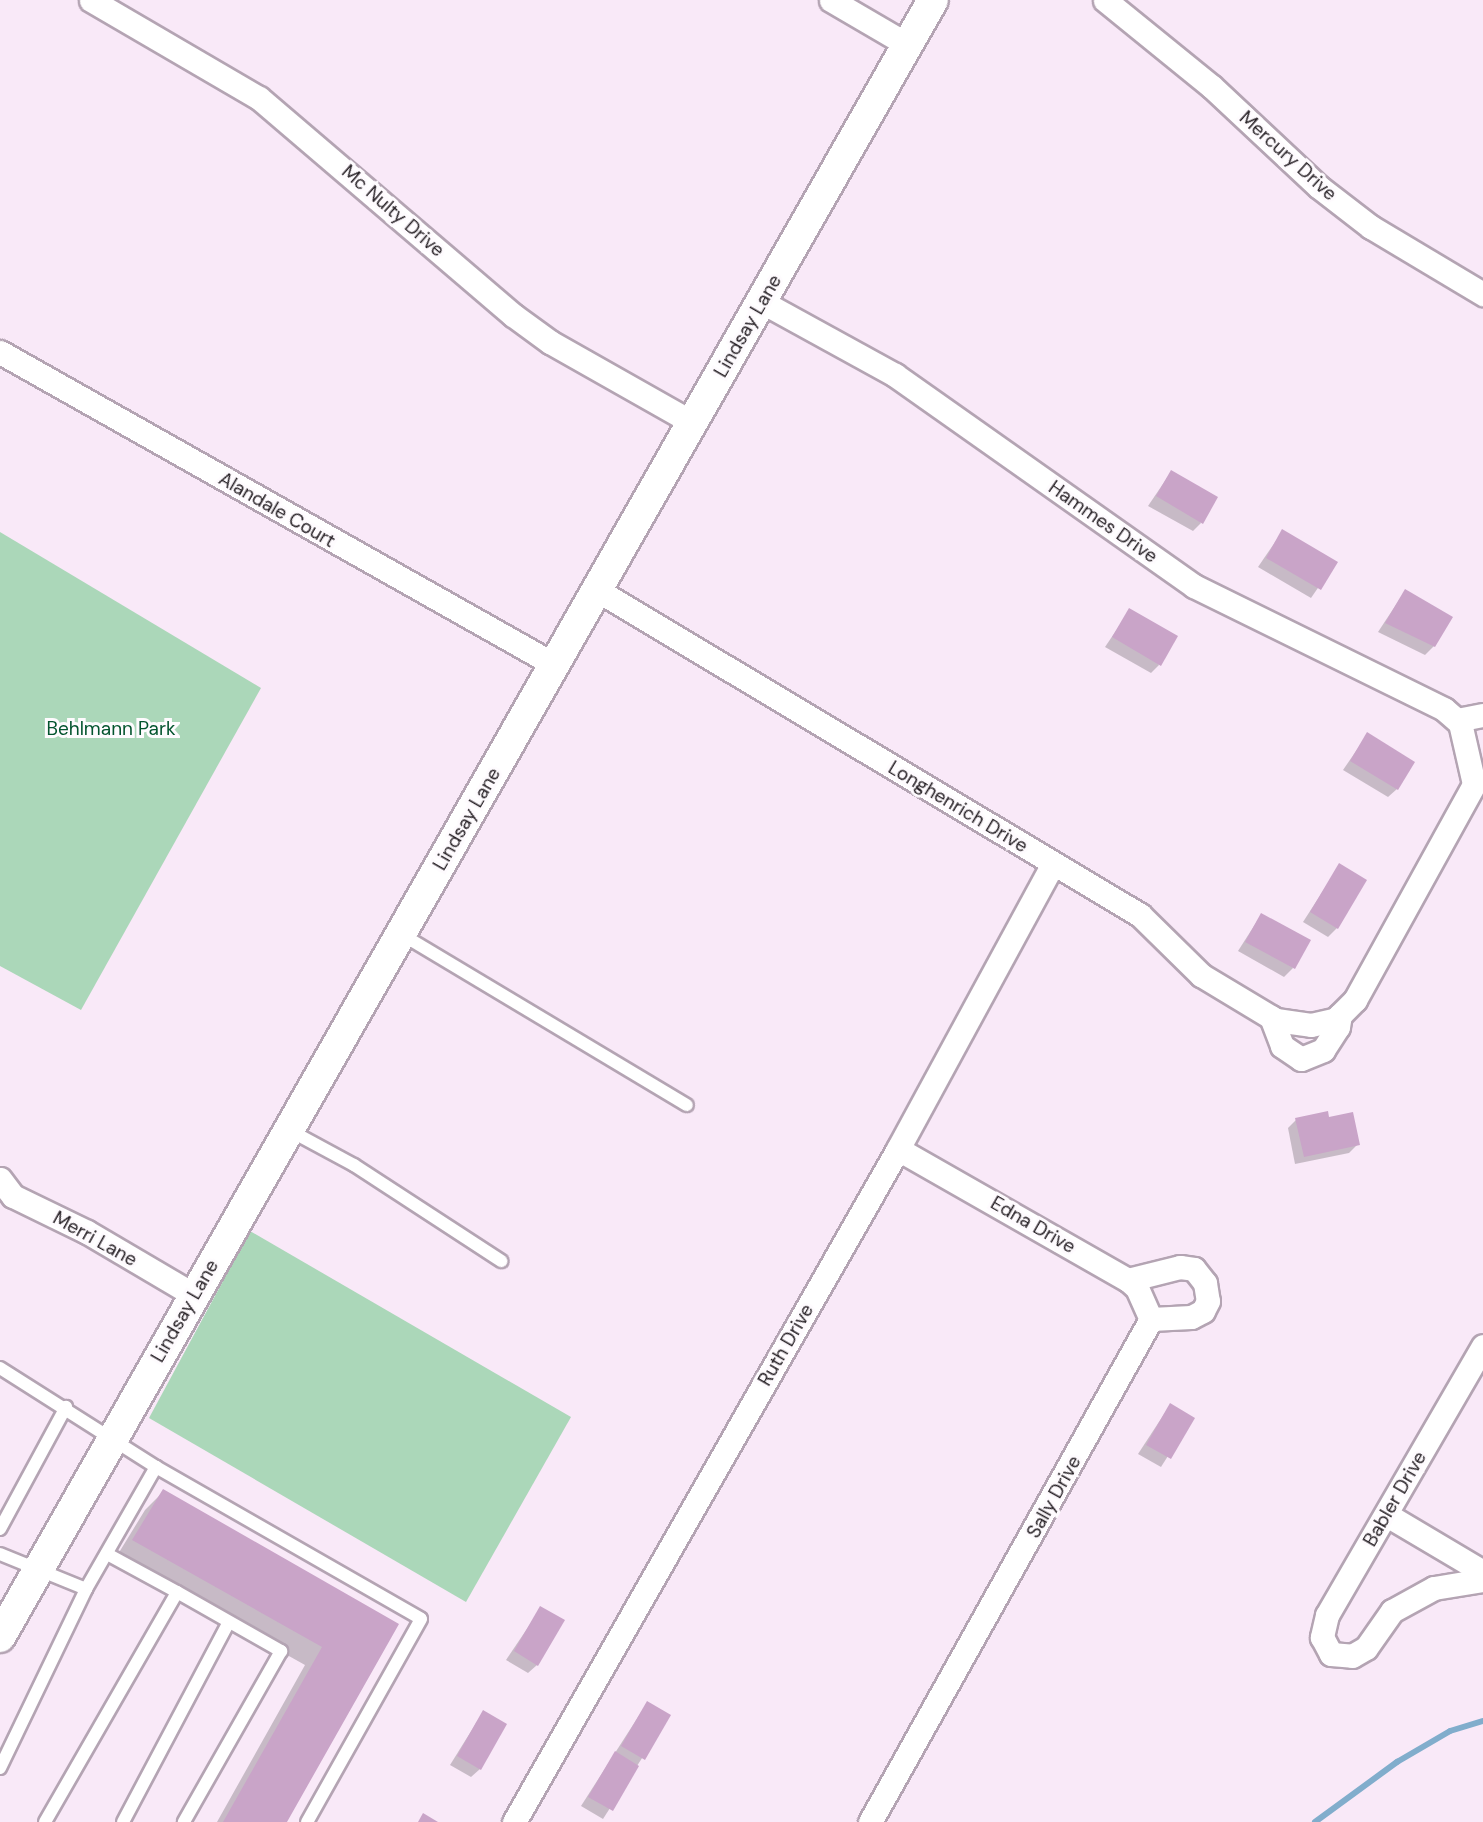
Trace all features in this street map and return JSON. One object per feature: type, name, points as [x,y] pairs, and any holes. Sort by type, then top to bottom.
[{"type":"street","name":"Mc Nulty Drive","points":[[92,0],[259,98],[513,314],[550,342],[694,423]]},
{"type":"street","points":[[831,0],[908,45]]},
{"type":"street","name":"Lindsay Lane","points":[[0,1637],[933,0]]},
{"type":"street","name":"Mercury Drive","points":[[1105,0],[1211,86],[1320,187],[1371,227],[1483,294]]},
{"type":"street","name":"Hammes Drive","points":[[762,302],[895,375],[1194,586],[1444,709],[1457,720]]},
{"type":"street","name":"Alandale Court","points":[[0,352],[555,665]]},
{"type":"street","name":"Longhenrich Drive","points":[[597,590],[1140,915],[1201,975],[1271,1017],[1311,1025],[1340,1015]]},
{"type":"street","points":[[1271,1017],[1282,1046],[1301,1059],[1323,1050],[1338,1027],[1340,1015],[1355,1000],[1478,775],[1457,720],[1483,715]]},
{"type":"street","name":"Ruth Drive","points":[[514,1822],[898,1149],[1053,864]]},
{"type":"street","name":"Edna Drive","points":[[898,1149],[1128,1280],[1137,1288],[1151,1318]]},
{"type":"street","name":"Merri Lane","points":[[0,1179],[13,1196],[87,1232],[194,1295]]},
{"type":"street","points":[[1128,1280],[1180,1267],[1194,1269],[1205,1283],[1208,1301],[1203,1311],[1191,1317],[1151,1318]]},
{"type":"street","name":"Sally Drive","points":[[870,1822],[1151,1318]]},
{"type":"street","name":"Babler Drive","points":[[1483,1346],[1327,1615],[1322,1637],[1331,1654],[1352,1656],[1366,1648],[1392,1611],[1434,1588],[1483,1580]]},
{"type":"street","points":[[1387,1515],[1483,1572]]},
{"type":"lane","points":[[401,934],[687,1105]]},
{"type":"lane","points":[[288,1130],[354,1165],[502,1261]]},
{"type":"lane","points":[[0,1368],[66,1407],[156,1467],[421,1619],[307,1822]]},
{"type":"lane","points":[[0,1530],[66,1407]]},
{"type":"lane","points":[[0,1768],[86,1589],[156,1467]]},
{"type":"lane","points":[[0,1554],[40,1567],[86,1589]]},
{"type":"lane","points":[[107,1554],[281,1651],[184,1822]]},
{"type":"lane","points":[[45,1822],[177,1592]]},
{"type":"lane","points":[[123,1822],[229,1622]]},
{"type":"green space","name":"Behlmann Park","points":[[0,532],[261,688],[81,1010],[0,966]]},
{"type":"green space","points":[[250,1231],[571,1417],[466,1602],[149,1418]]},
{"type":"building","points":[[1171,470],[1218,497],[1203,524],[1156,496]]},
{"type":"building","points":[[1282,529],[1338,562],[1321,590],[1266,558]]},
{"type":"building","points":[[1405,589],[1453,617],[1435,647],[1385,623]]},
{"type":"building","points":[[1129,608],[1178,636],[1161,666],[1112,637]]},
{"type":"building","points":[[1367,732],[1415,762],[1398,790],[1350,761]]},
{"type":"building","points":[[1339,863],[1367,880],[1338,929],[1310,912]]},
{"type":"building","points":[[1261,913],[1311,940],[1295,969],[1245,942]]},
{"type":"building","points":[[1328,1111],[1329,1117],[1353,1112],[1360,1145],[1304,1157],[1295,1118]]},
{"type":"building","points":[[1170,1403],[1195,1418],[1171,1459],[1146,1445]]},
{"type":"building","points":[[163,1489],[399,1624],[287,1822],[223,1822],[322,1647],[132,1540]]},
{"type":"building","points":[[540,1606],[565,1620],[538,1666],[514,1651]]},
{"type":"building","points":[[647,1701],[671,1715],[645,1760],[621,1746]]},
{"type":"building","points":[[483,1710],[507,1724],[481,1770],[457,1756]]},
{"type":"building","points":[[615,1751],[639,1766],[613,1811],[588,1797]]},
{"type":"building","points":[[423,1813],[438,1822],[418,1822]]},
{"type":"waterway","points":[[1315,1822],[1397,1762],[1450,1731],[1483,1721]]}]
